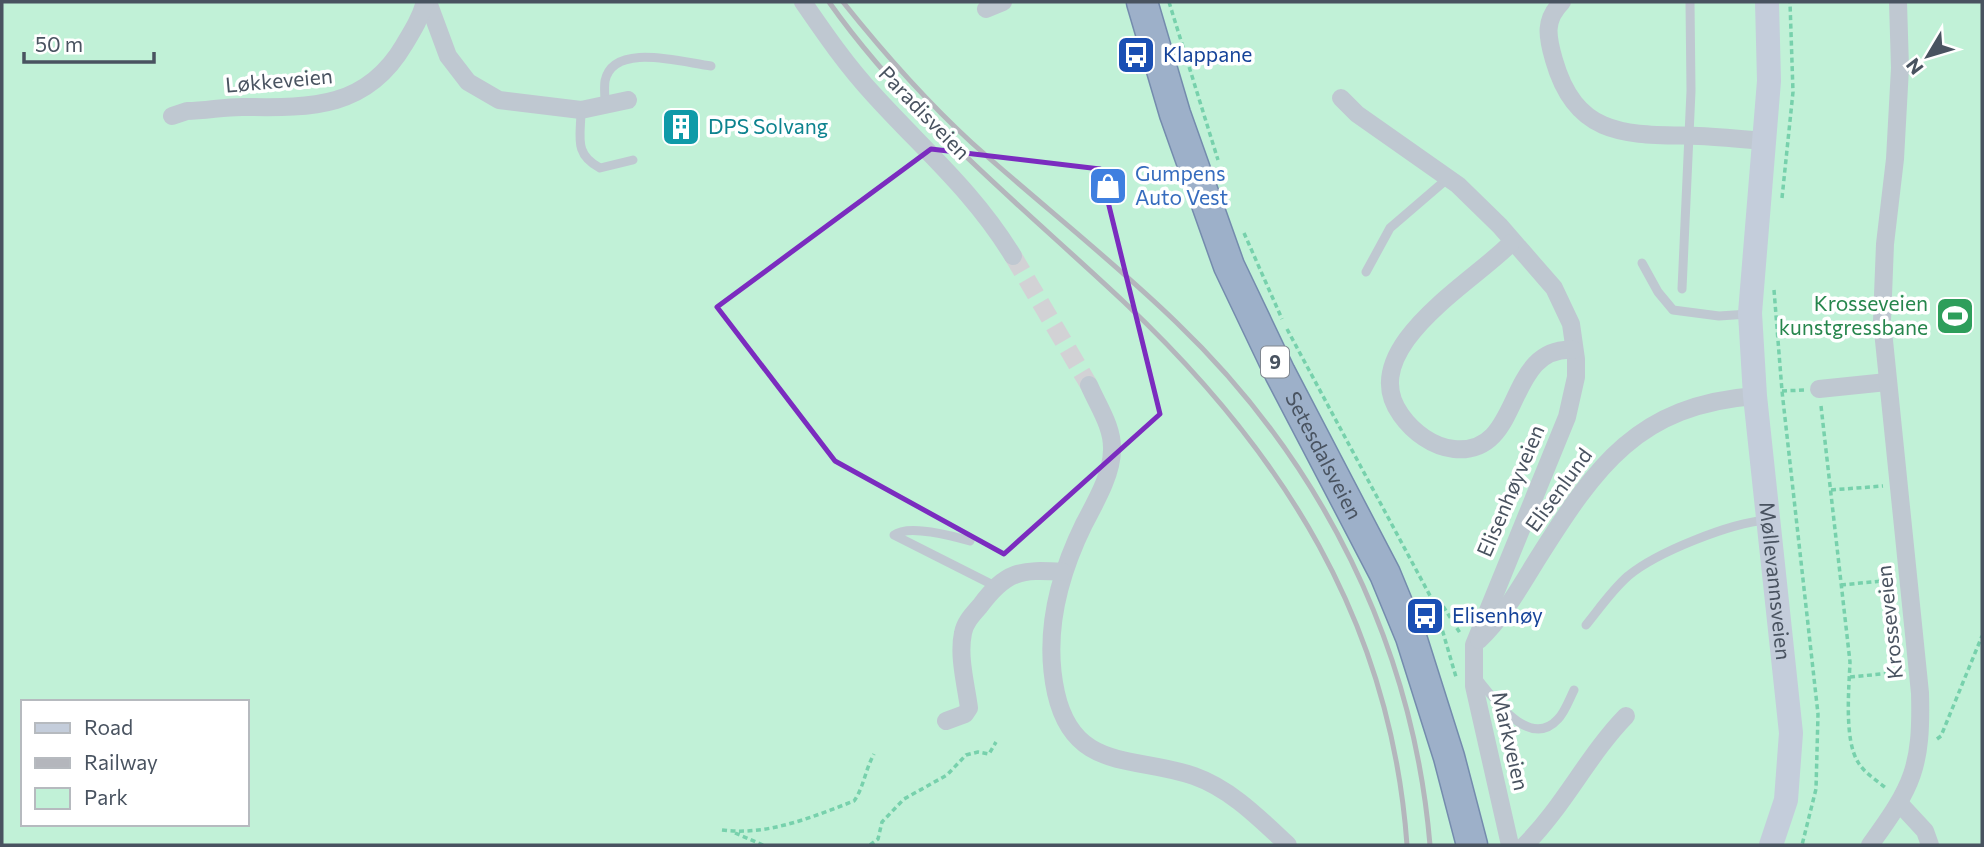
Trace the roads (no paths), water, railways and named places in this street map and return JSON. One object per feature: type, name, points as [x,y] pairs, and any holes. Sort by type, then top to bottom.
[{"type":"highway","name":"Setesdalsveien","points":[[1142,2],[1175,114],[1229,266],[1280,373],[1385,574],[1411,637],[1449,757],[1472,845]]},
{"type":"highway","name":"Setesdalsveien","points":[[1433,712],[1454,845]]},
{"type":"main road","name":"Møllevannsveien","points":[[1767,2],[1769,80],[1751,313],[1755,396],[1791,733],[1786,800],[1771,845]]},
{"type":"street","name":"Løkkeveien","points":[[426,2],[448,57],[477,89],[505,102],[581,110],[628,100]]},
{"type":"street","name":"Løkkeveien","points":[[172,116],[187,111],[293,106],[344,99],[363,90],[389,68],[419,22],[426,2]]},
{"type":"street","name":"Paradisveien","points":[[803,2],[830,43],[871,93],[981,206],[1013,256]]},
{"type":"street","points":[[986,9],[1003,2]]},
{"type":"street","points":[[1562,2],[1552,12],[1547,26],[1555,66],[1576,102],[1600,124],[1614,131],[1763,141]]},
{"type":"street","name":"Krosseveien","points":[[1870,845],[1912,783],[1922,738],[1918,670],[1887,382],[1882,286],[1900,68],[1898,2]]},
{"type":"street","name":"Elisenhøyveien","points":[[1341,97],[1357,114],[1447,179],[1485,211],[1511,243],[1555,288],[1571,324],[1576,377],[1567,417],[1474,645]]},
{"type":"street","name":"Elisenhøyveien","points":[[1511,243],[1432,311],[1405,340],[1396,359],[1392,379],[1396,409],[1416,431],[1436,445],[1458,450],[1478,447],[1509,415],[1532,366],[1549,352],[1574,350]]},
{"type":"street","points":[[1819,388],[1887,382]]},
{"type":"street","points":[[1089,386],[1108,425],[1113,453],[1096,501],[1063,572],[1052,627],[1051,654],[1056,694],[1071,730],[1099,754],[1118,762],[1194,776],[1214,786],[1234,798],[1287,845]]},
{"type":"street","name":"Elisenlund","points":[[1474,645],[1507,608],[1568,511],[1613,454],[1640,433],[1688,409],[1728,398],[1755,396]]},
{"type":"street","points":[[946,721],[965,714],[969,708],[963,660],[964,630],[995,586],[1012,574],[1032,569],[1063,572]]},
{"type":"street","name":"Markveien","points":[[1474,645],[1473,673],[1510,845]]},
{"type":"street","points":[[1525,845],[1575,785],[1607,736],[1626,716]]},
{"type":"street","points":[[1900,804],[1925,831],[1930,845]]},
{"type":"lane","points":[[1682,289],[1689,136],[1690,2]]},
{"type":"lane","points":[[605,103],[605,79],[612,68],[629,58],[643,56],[711,66]]},
{"type":"lane","points":[[581,110],[578,145],[587,162],[600,168],[633,160]]},
{"type":"lane","points":[[1366,272],[1402,214],[1447,179]]},
{"type":"lane","points":[[1642,263],[1658,292],[1673,310],[1719,316],[1751,313]]},
{"type":"lane","points":[[1586,625],[1622,582],[1647,564],[1715,533],[1746,522],[1769,520]]},
{"type":"lane","points":[[970,541],[921,531],[900,531],[894,535],[995,586]]},
{"type":"lane","points":[[1473,673],[1504,709],[1522,724],[1542,729],[1561,716],[1574,690]]},
{"type":"lane","points":[[1504,709],[1512,764]]},
{"type":"tunnel","points":[[1013,256],[1089,385]]},
{"type":"railway","points":[[829,2],[861,44],[931,122],[1124,302],[1181,359],[1233,419],[1279,481],[1319,546],[1352,615],[1378,687],[1397,764],[1407,845]]},
{"type":"railway","points":[[843,2],[905,75],[955,127],[1176,322],[1228,376],[1274,434],[1316,496],[1351,560],[1380,628],[1404,698],[1420,771],[1430,845]]},
{"type":"place","name":"Klappane","points":[[1136,55]]},
{"type":"place","name":"DPS Solvang","points":[[681,127]]},
{"type":"place","name":"Gumpens Auto Vest","points":[[1108,186]]},
{"type":"place","name":"Krosseveien kunstgressbane","points":[[1955,316]]},
{"type":"place","name":"Elisenhøy","points":[[1425,616]]}]
